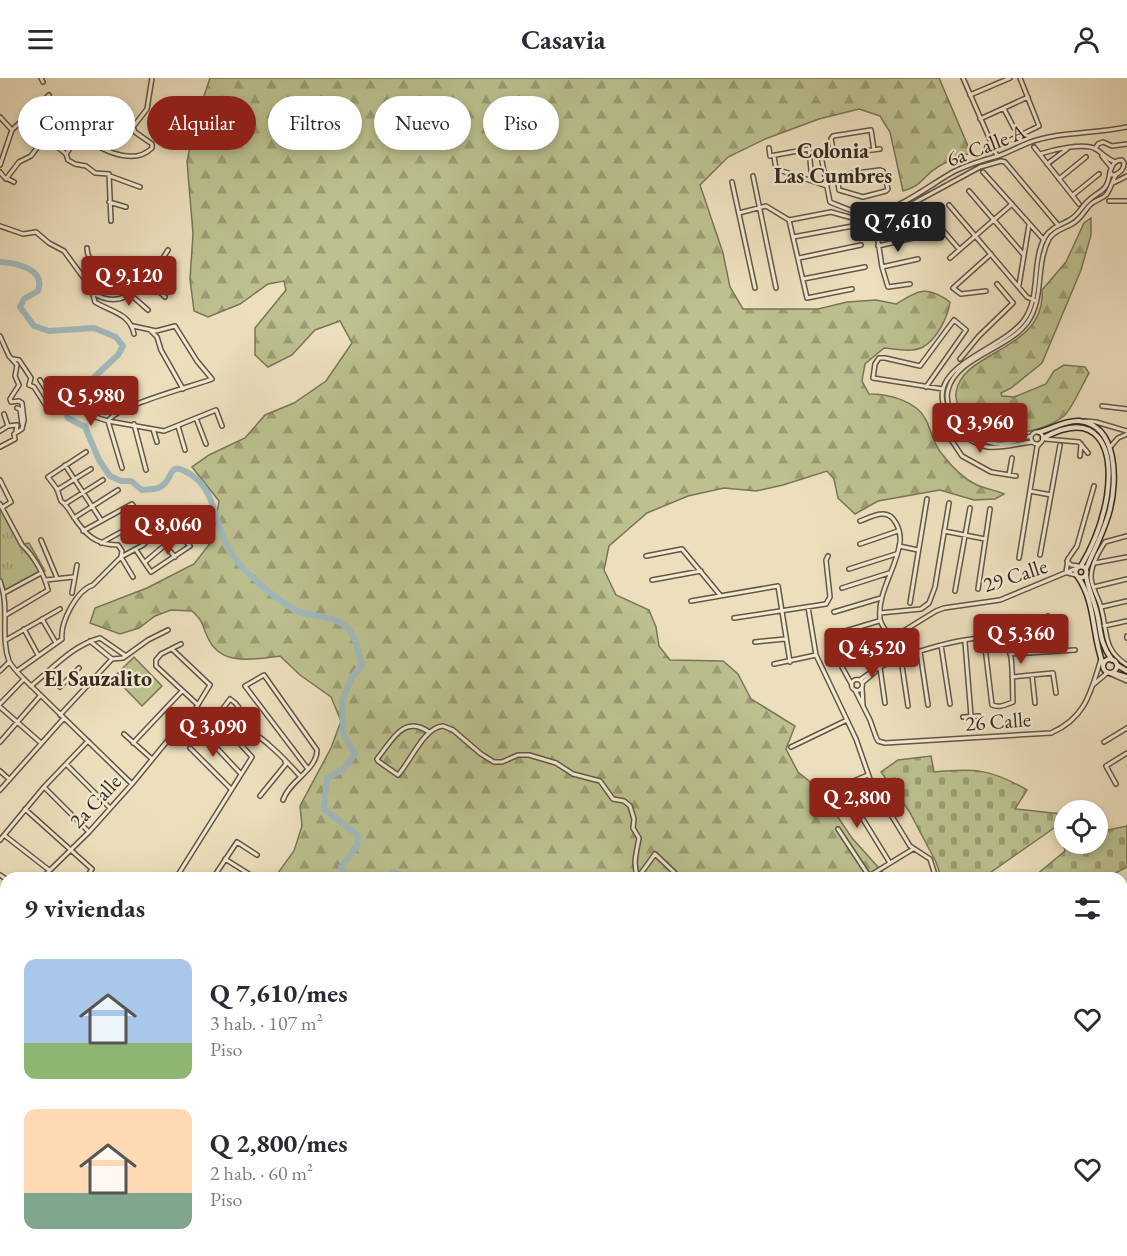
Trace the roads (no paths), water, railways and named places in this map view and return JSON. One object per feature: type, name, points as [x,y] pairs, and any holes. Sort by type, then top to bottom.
[{"type":"street","points":[[66,154],[69,150],[67,134],[70,130],[87,142],[121,155],[136,156],[149,151],[152,144],[135,132],[133,127],[147,108],[152,78]]},
{"type":"street","points":[[963,78],[997,156]]},
{"type":"street","points":[[970,95],[1010,78]]},
{"type":"street","points":[[994,148],[1040,125],[1020,78]]},
{"type":"street","points":[[0,165],[12,130],[49,94]]},
{"type":"street","points":[[980,119],[1028,97]]},
{"type":"street","points":[[1004,109],[1014,128]]},
{"type":"street","points":[[0,117],[12,130]]},
{"type":"street","name":"6a Calle A","points":[[827,186],[830,202],[860,213],[872,213],[913,198],[975,162],[1029,143],[1056,135],[1127,126]]},
{"type":"street","points":[[834,154],[831,139],[833,136],[871,130],[874,150]]},
{"type":"street","points":[[6,178],[19,162],[31,156],[48,133],[55,145],[66,154],[68,160],[87,166],[95,173],[108,173],[110,176],[140,187]]},
{"type":"street","points":[[1096,149],[1098,144],[1103,142],[1112,146],[1127,144]]},
{"type":"street","points":[[1040,154],[1086,146],[1096,149],[1116,162]]},
{"type":"street","points":[[1034,147],[1079,204]]},
{"type":"street","points":[[769,148],[770,156],[809,148],[812,181]]},
{"type":"street","points":[[1047,164],[1068,148]]},
{"type":"street","points":[[827,186],[821,156],[880,149]]},
{"type":"street","points":[[1096,149],[1112,175],[1116,175]]},
{"type":"street","points":[[774,155],[776,169],[827,186]]},
{"type":"street","points":[[1059,179],[1086,157]]},
{"type":"street","points":[[1122,178],[1126,163],[1122,160],[1116,162],[1111,170],[1102,193],[1088,201],[1073,219],[1059,227],[1052,235],[1047,243],[1034,301],[1027,315],[1021,324],[975,354],[953,372],[945,390],[944,404],[950,418],[968,437],[988,447],[999,449],[1036,444],[1065,429],[1078,427],[1088,429],[1095,434],[1106,450],[1108,481],[1106,502],[1096,534],[1075,571],[1092,609],[1103,665],[1110,673],[1127,679]]},
{"type":"street","points":[[739,213],[766,206],[789,220],[831,212],[878,225],[899,220],[904,217],[910,205],[980,167],[1001,161],[1005,162],[1059,227]]},
{"type":"street","points":[[1123,169],[1116,175],[1105,196],[1091,204],[1077,221],[1051,230],[1044,240],[1031,317],[1024,327],[969,363],[945,390],[954,415],[971,433],[988,442],[1008,443],[1062,423],[1080,421],[1096,422],[1126,433]]},
{"type":"street","points":[[1112,184],[1127,175],[1123,169]]},
{"type":"street","points":[[825,177],[837,175],[880,170],[883,171],[888,189],[863,197],[838,189],[837,175]]},
{"type":"street","points":[[0,172],[14,182]]},
{"type":"street","points":[[983,172],[1044,240]]},
{"type":"street","points":[[1073,195],[1099,174]]},
{"type":"street","points":[[110,176],[111,221]]},
{"type":"street","points":[[753,176],[776,288]]},
{"type":"street","points":[[732,182],[755,288]]},
{"type":"street","points":[[969,191],[1023,254]]},
{"type":"street","points":[[1109,201],[1127,201]]},
{"type":"street","points":[[109,202],[126,207]]},
{"type":"street","points":[[950,258],[1012,204]]},
{"type":"street","points":[[949,205],[1027,297],[1034,301]]},
{"type":"street","points":[[789,220],[807,298],[852,289]]},
{"type":"street","points":[[934,220],[959,249]]},
{"type":"street","points":[[878,225],[876,228],[878,246],[888,287],[910,284]]},
{"type":"street","points":[[1019,286],[1029,225]]},
{"type":"street","points":[[0,226],[23,234],[36,232],[49,243],[63,250],[93,293],[104,299],[131,295],[160,264],[168,250]]},
{"type":"street","points":[[793,237],[853,226]]},
{"type":"street","points":[[878,246],[913,238]]},
{"type":"street","points":[[798,258],[861,245]]},
{"type":"street","points":[[87,248],[87,253],[97,269],[114,284]]},
{"type":"street","points":[[986,291],[961,294],[953,288],[991,254]]},
{"type":"street","points":[[882,267],[918,259]]},
{"type":"street","points":[[160,264],[172,275]]},
{"type":"street","points":[[803,279],[865,267]]},
{"type":"street","points":[[146,280],[165,297]]},
{"type":"street","points":[[960,359],[1013,303],[997,284]]},
{"type":"street","points":[[93,293],[94,300],[98,304],[119,312],[133,326],[156,332],[175,326],[197,361],[212,379],[144,401],[113,415],[108,421]]},
{"type":"street","points":[[131,295],[148,310]]},
{"type":"street","points":[[926,387],[966,330],[954,321],[920,366],[879,358],[875,364],[873,378],[926,387],[945,390]]},
{"type":"street","points":[[133,326],[134,334]]},
{"type":"street","points":[[149,329],[157,337],[161,350],[183,389]]},
{"type":"street","points":[[0,336],[11,359],[17,365],[15,376],[19,383],[10,399],[11,402],[22,403],[24,420],[22,429],[16,433]]},
{"type":"street","points":[[969,348],[975,354]]},
{"type":"street","points":[[11,359],[18,359],[22,362],[31,378],[29,385],[34,387],[48,409]]},
{"type":"street","points":[[34,387],[41,381],[56,405]]},
{"type":"street","points":[[1102,406],[1127,409]]},
{"type":"street","points":[[17,408],[20,410],[22,429]]},
{"type":"street","points":[[84,411],[108,421],[164,430],[216,410],[222,426]]},
{"type":"street","points":[[4,414],[8,426]]},
{"type":"street","points":[[954,415],[944,427],[961,456],[991,472],[1016,476]]},
{"type":"street","points":[[196,418],[206,444]]},
{"type":"street","points":[[108,421],[122,468]]},
{"type":"street","points":[[1077,576],[1083,577],[1086,572],[1111,502],[1113,454],[1111,446],[1101,432],[1090,424],[1080,421]]},
{"type":"street","points":[[134,424],[146,470]]},
{"type":"street","points":[[0,431],[8,426],[17,425],[15,439],[0,447]]},
{"type":"street","points":[[178,426],[185,450]]},
{"type":"street","points":[[153,429],[157,442]]},
{"type":"street","points":[[1039,432],[1043,439]]},
{"type":"street","points":[[1111,446],[1126,433]]},
{"type":"street","points":[[1019,558],[1036,444],[1031,436]]},
{"type":"street","points":[[1043,439],[1081,444],[1088,453]]},
{"type":"street","points":[[1040,555],[1060,444]]},
{"type":"street","points":[[1080,456],[1081,444]]},
{"type":"street","points":[[86,452],[48,477],[61,501],[83,531],[101,543],[118,545],[122,551],[121,557],[133,577]]},
{"type":"street","points":[[1009,475],[1012,458]]},
{"type":"street","points":[[65,465],[101,520]]},
{"type":"street","points":[[57,490],[91,469]]},
{"type":"street","points":[[0,480],[11,502],[1,506],[22,545],[28,550],[46,580],[48,590],[6,615]]},
{"type":"street","points":[[65,504],[103,480]]},
{"type":"street","points":[[1066,573],[1067,561],[1077,546],[1094,486]]},
{"type":"street","points":[[74,518],[118,490]]},
{"type":"street","points":[[1030,491],[1051,495]]},
{"type":"street","points":[[910,603],[927,500]]},
{"type":"street","points":[[880,613],[921,609],[929,603],[932,598],[949,502]]},
{"type":"street","points":[[83,531],[132,504],[153,535]]},
{"type":"street","points":[[955,591],[970,508]]},
{"type":"street","points":[[978,589],[990,509]]},
{"type":"street","points":[[860,521],[880,513],[886,514],[894,520],[899,531],[899,546],[882,598],[880,613],[880,621],[892,639]]},
{"type":"street","points":[[101,543],[137,523]]},
{"type":"street","points":[[17,671],[62,639],[61,634],[79,593],[100,579],[121,557],[136,550],[162,527]]},
{"type":"street","points":[[860,544],[899,531]]},
{"type":"street","points":[[944,531],[985,539]]},
{"type":"street","points":[[136,550],[151,572],[190,546],[178,534],[145,562]]},
{"type":"street","points":[[1127,536],[1107,541],[1102,545],[1091,578],[1101,607],[1111,651],[1127,665]]},
{"type":"street","points":[[41,540],[57,578]]},
{"type":"street","points":[[165,545],[175,557]]},
{"type":"street","points":[[899,546],[919,550]]},
{"type":"street","points":[[646,556],[682,549],[720,595]]},
{"type":"street","points":[[849,569],[897,554]]},
{"type":"street","points":[[734,618],[826,604],[829,601],[830,588],[826,560],[828,556]]},
{"type":"street","points":[[1095,563],[1127,557]]},
{"type":"street","points":[[1067,561],[1086,572]]},
{"type":"street","points":[[72,593],[73,577],[77,565]]},
{"type":"street","name":"29 Calle","points":[[845,672],[842,667],[848,656],[879,646],[944,608],[999,600],[1079,567]]},
{"type":"street","points":[[652,580],[700,571]]},
{"type":"street","points":[[1086,572],[1086,585],[1096,608],[1101,641],[1112,660],[1127,671]]},
{"type":"street","points":[[4,593],[41,573]]},
{"type":"street","points":[[842,588],[891,573]]},
{"type":"street","name":"29 Calle","points":[[1066,573],[1077,576]]},
{"type":"street","points":[[46,580],[73,577]]},
{"type":"street","points":[[1093,587],[1127,579]]},
{"type":"street","points":[[0,581],[4,593],[6,615],[2,626],[9,661],[24,679],[132,784]]},
{"type":"street","points":[[691,601],[778,586],[790,662]]},
{"type":"street","points":[[834,612],[882,598]]},
{"type":"street","points":[[1101,607],[1127,601]]},
{"type":"street","points":[[808,607],[816,655],[847,720],[874,788],[913,849],[930,859],[934,872]]},
{"type":"street","points":[[0,642],[60,609]]},
{"type":"street","points":[[1048,616],[1052,651]]},
{"type":"street","points":[[42,619],[56,644]]},
{"type":"street","points":[[832,635],[880,621]]},
{"type":"street","points":[[1104,626],[1127,621]]},
{"type":"street","points":[[1029,625],[1031,653]]},
{"type":"street","points":[[24,629],[38,655]]},
{"type":"street","points":[[0,790],[112,659],[123,658],[148,640],[168,630]]},
{"type":"street","points":[[855,690],[859,690],[861,683],[878,669],[920,652],[941,645],[984,639],[1005,637],[1010,654],[1013,702],[997,707],[992,705],[984,639]]},
{"type":"street","points":[[31,686],[75,649],[90,641],[100,638],[126,656]]},
{"type":"street","points":[[755,642],[785,639]]},
{"type":"street","points":[[90,641],[112,659]]},
{"type":"street","points":[[965,642],[971,716]]},
{"type":"street","points":[[181,644],[161,654],[156,660],[156,666],[198,705]]},
{"type":"street","points":[[941,645],[950,705]]},
{"type":"street","name":"2a Calle","points":[[50,870],[111,808],[191,716],[210,685],[172,649]]},
{"type":"street","points":[[1010,654],[1074,650]]},
{"type":"street","points":[[920,652],[928,705]]},
{"type":"street","points":[[774,664],[816,655]]},
{"type":"street","points":[[901,659],[908,706]]},
{"type":"street","name":"26 Calle","points":[[864,707],[878,741],[885,743],[1051,733],[1072,721],[1086,703],[1101,659]]},
{"type":"street","points":[[1103,665],[1107,660],[1112,660]]},
{"type":"street","points":[[0,671],[9,661]]},
{"type":"street","name":"26 Calle","points":[[1097,672],[1103,665]]},
{"type":"street","points":[[1110,673],[1116,670],[1117,665]]},
{"type":"street","points":[[46,674],[60,687],[79,668]]},
{"type":"street","points":[[878,669],[885,703]]},
{"type":"street","points":[[845,672],[861,683],[864,707]]},
{"type":"street","points":[[845,672],[864,707]]},
{"type":"street","points":[[1012,677],[1053,673],[1056,693]]},
{"type":"street","name":"26 Calle","points":[[1091,688],[1096,681],[1110,673]]},
{"type":"street","points":[[283,800],[286,793],[308,769],[317,756],[317,750],[264,675],[245,686],[308,769]]},
{"type":"street","points":[[1032,675],[1035,703]]},
{"type":"street","points":[[24,679],[0,705],[41,743]]},
{"type":"street","points":[[852,685],[854,681],[861,683]]},
{"type":"street","points":[[133,743],[182,691]]},
{"type":"street","points":[[0,742],[41,696]]},
{"type":"street","points":[[216,718],[230,699],[241,707],[244,722],[249,729],[285,759],[300,776]]},
{"type":"street","points":[[180,872],[252,757],[211,712],[200,729],[241,774]]},
{"type":"street","points":[[963,717],[979,716]]},
{"type":"street","points":[[791,747],[847,720]]},
{"type":"street","points":[[429,732],[420,726],[412,725],[402,728],[377,759],[378,761],[398,775],[432,728],[443,726],[494,762],[502,762],[518,755],[529,755],[556,763],[573,774],[601,782],[613,799],[624,801],[630,806],[633,828],[639,838],[635,856],[636,872]]},
{"type":"street","points":[[1104,742],[1127,728]]},
{"type":"street","points":[[124,734],[152,759]]},
{"type":"street","points":[[0,840],[44,787],[88,741]]},
{"type":"street","points":[[190,748],[231,790]]},
{"type":"street","points":[[1116,784],[1106,766],[1126,756]]},
{"type":"street","points":[[260,796],[286,764],[285,759]]},
{"type":"street","points":[[67,765],[111,808]]},
{"type":"street","points":[[0,771],[9,779]]},
{"type":"street","points":[[868,775],[849,783],[845,790],[890,863]]},
{"type":"street","points":[[44,787],[89,832]]},
{"type":"street","points":[[25,809],[92,868],[90,872]]},
{"type":"street","points":[[838,828],[866,872]]},
{"type":"street","points":[[3,836],[50,870]]},
{"type":"street","points":[[217,872],[237,842],[257,855]]},
{"type":"street","points":[[877,872],[913,849]]},
{"type":"street","points":[[642,872],[655,854],[674,872]]},
{"type":"street","points":[[225,859],[246,872]]},
{"type":"waterway","points":[[0,262],[22,266],[34,272],[38,277],[38,291],[24,299],[20,307],[34,326],[49,331],[94,328],[116,337],[123,346],[118,355],[92,379],[65,412],[68,418],[85,427],[99,460],[110,476],[121,481],[131,481],[142,490],[154,489],[165,484],[174,470],[182,470],[190,474],[205,488],[227,546],[243,568],[290,607],[302,613],[339,622],[354,637],[362,665],[352,677],[342,700],[343,734],[355,754],[344,769],[327,778],[324,809],[359,836],[356,848],[341,867],[344,872]]},
{"type":"district","name":"Colonia Las Cumbres","points":[[833,162]]},
{"type":"district","name":"El Sauzalito","points":[[98,678]]}]
